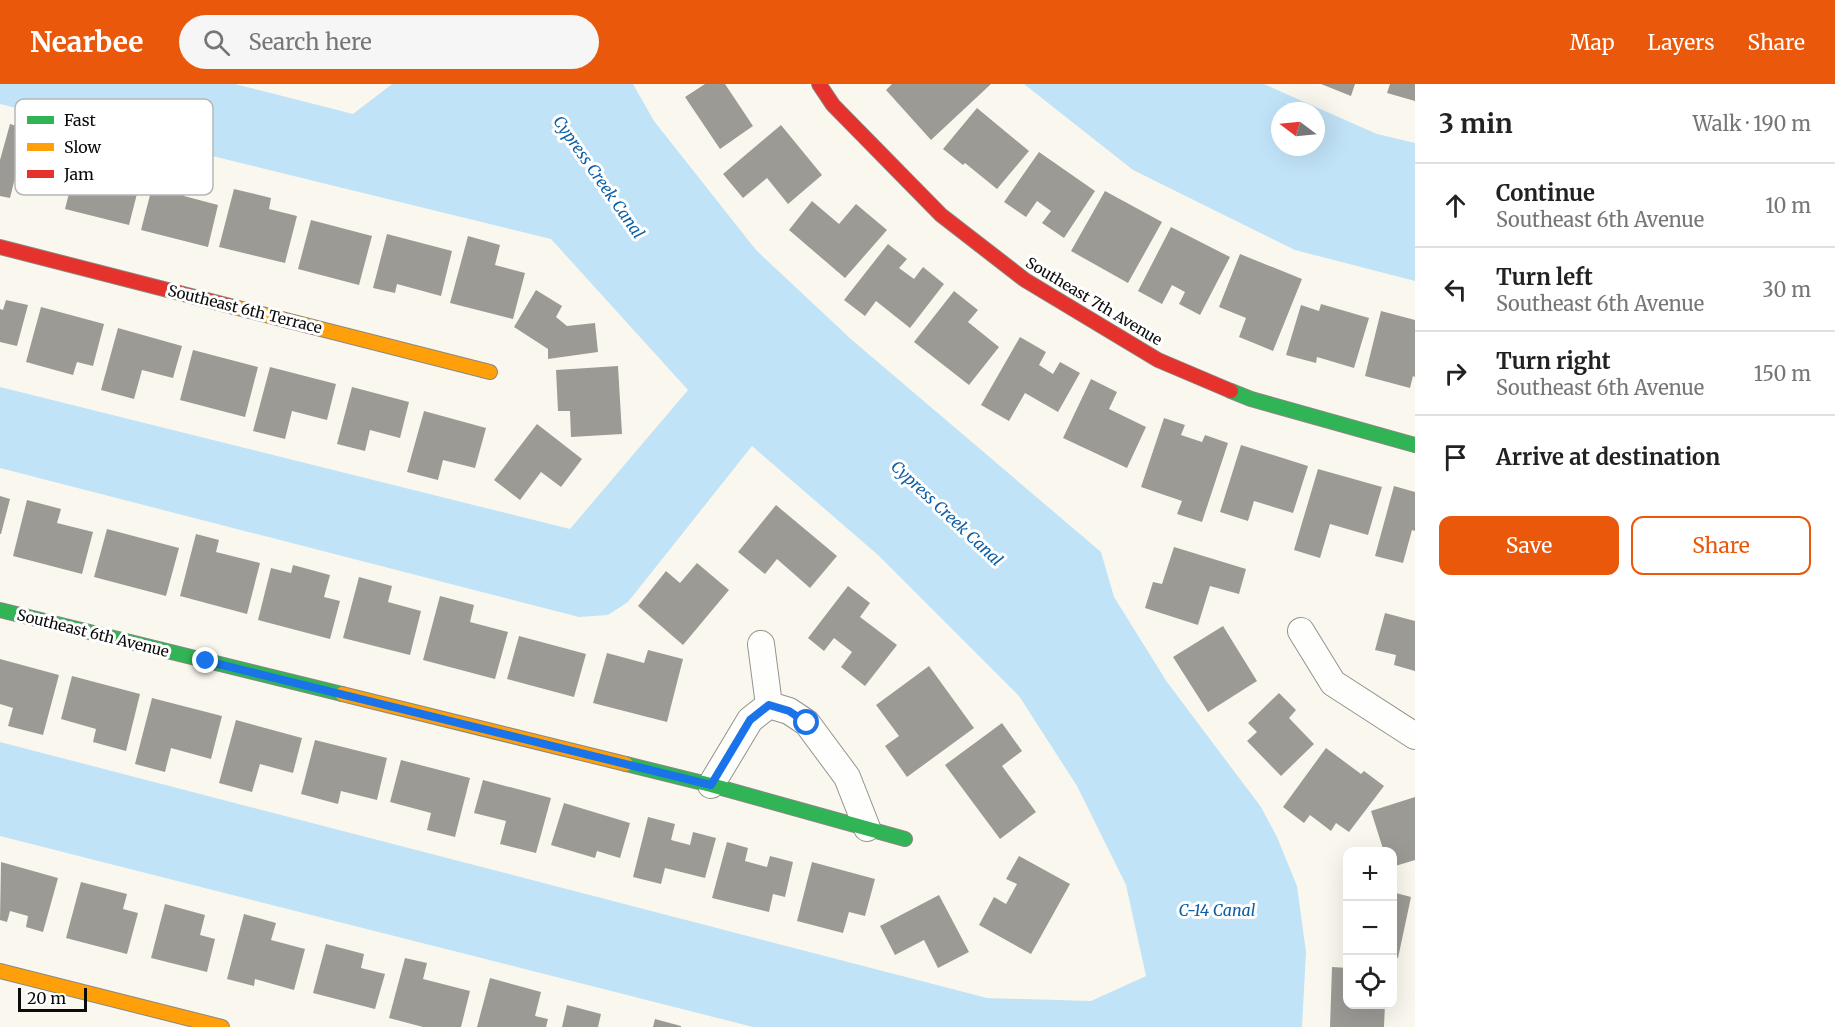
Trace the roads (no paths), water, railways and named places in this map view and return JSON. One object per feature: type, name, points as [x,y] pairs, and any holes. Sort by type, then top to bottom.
[{"type":"street","name":"Southeast 7th Avenue","points":[[819,84],[833,105],[941,215],[1025,280],[1158,360],[1251,399],[1415,445]]},
{"type":"street","name":"Southeast 6th Terrace","points":[[0,247],[490,372]]},
{"type":"street","name":"Southeast 6th Avenue","points":[[0,610],[711,785],[905,839]]},
{"type":"street","points":[[1301,631],[1333,683],[1415,736]]},
{"type":"street","points":[[761,644],[769,705]]},
{"type":"street","points":[[711,785],[750,720],[769,705]]},
{"type":"street","points":[[769,705],[789,711],[807,723],[847,777],[867,828]]},
{"type":"street","points":[[0,971],[222,1027]]},
{"type":"water","points":[[0,84],[235,84],[353,114],[392,84],[633,84],[654,121],[756,250],[852,340],[1101,552],[1114,597],[1167,682],[1261,807],[1277,837],[1297,886],[1306,952],[1302,1027],[753,1027],[0,836],[0,742],[987,998],[1091,1001],[1146,976],[1126,885],[1077,786],[1019,696],[878,555],[752,446],[628,602],[608,615],[579,617],[0,468],[0,387],[570,529],[688,390],[551,239],[213,156],[213,99],[15,99],[15,108],[0,104]]},
{"type":"water","points":[[1024,84],[1264,84],[1305,102],[1271,102],[1271,156],[1325,156],[1325,111],[1377,134],[1415,143],[1415,281],[1295,250],[1133,170]]},
{"type":"water label","name":"Cypress Creek Canal","points":[[599,177]]},
{"type":"water label","name":"Cypress Creek Canal","points":[[947,513]]},
{"type":"water label","name":"C-14 Canal","points":[[1217,910]]}]
